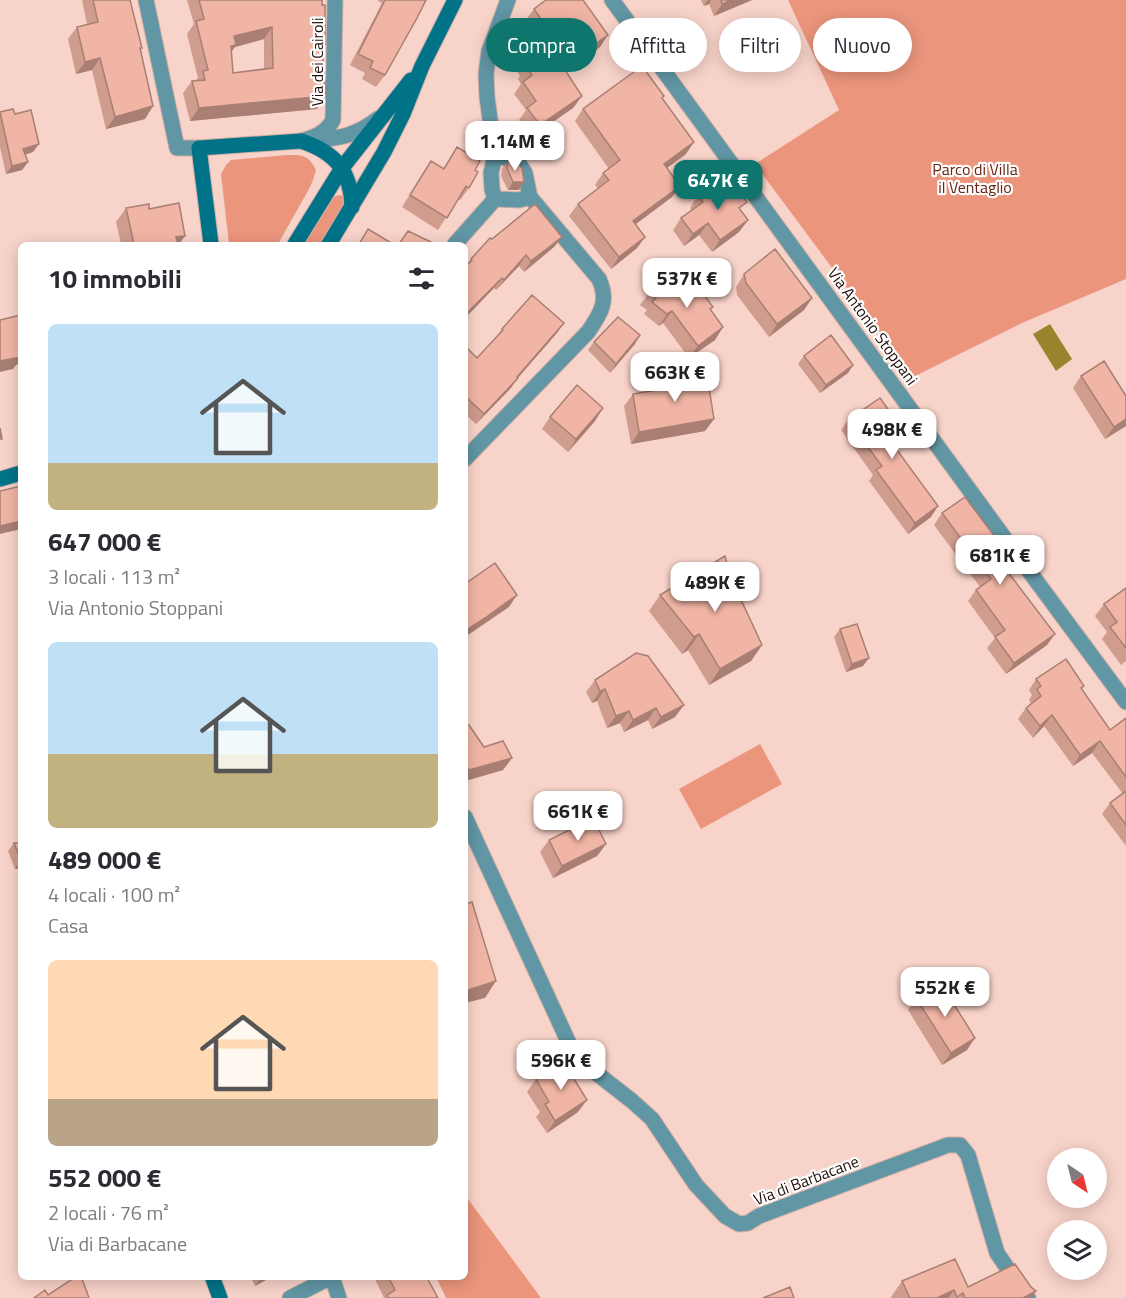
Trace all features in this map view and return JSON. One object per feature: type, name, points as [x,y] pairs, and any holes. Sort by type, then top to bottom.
[{"type":"main road","points":[[330,242],[384,153],[400,121],[422,66],[455,0]]},
{"type":"main road","points":[[296,242],[342,168],[422,66]]},
{"type":"main road","points":[[211,242],[199,148],[301,141],[322,149],[342,168],[350,185],[352,207]]},
{"type":"main road","points":[[0,479],[18,474]]},
{"type":"main road","points":[[213,1280],[220,1298]]},
{"type":"street","points":[[146,0],[177,148],[199,148]]},
{"type":"street","name":"Via dei Cairoli","points":[[301,141],[320,135],[333,120],[335,0]]},
{"type":"street","points":[[495,199],[491,173],[495,156],[486,74],[489,51],[508,0]]},
{"type":"street","name":"Via Antonio Stoppani","points":[[612,0],[1126,702]]},
{"type":"street","points":[[301,141],[347,136],[367,126],[386,112]]},
{"type":"street","points":[[468,456],[588,332],[597,320],[603,305],[603,288],[599,279],[530,197],[525,173],[520,165],[514,160],[495,156]]},
{"type":"street","points":[[495,199],[512,200],[530,197]]},
{"type":"street","points":[[457,242],[495,199]]},
{"type":"street","name":"Via di Barbacane","points":[[468,824],[573,1052],[652,1119],[696,1185],[725,1216],[739,1224],[748,1223],[759,1215],[937,1149],[948,1145],[960,1145],[968,1155],[997,1253],[1028,1298]]},
{"type":"street","points":[[290,1298],[327,1280]]},
{"type":"street","points":[[334,1280],[339,1298]]},
{"type":"green space","name":"Parco di Villa il Ventaglio","points":[[788,0],[1126,0],[1126,279],[1022,323],[913,377],[755,164],[839,110],[821,72],[912,72],[912,18],[813,18],[813,54],[801,28],[801,18],[796,18]]},
{"type":"green space","points":[[298,155],[310,161],[316,170],[309,189],[279,242],[229,242],[221,174],[231,160]]},
{"type":"green space","points":[[338,195],[344,196],[345,205],[322,242],[304,242],[333,198]]},
{"type":"green space","points":[[760,744],[782,784],[701,829],[679,789]]},
{"type":"green space","points":[[468,1199],[541,1298],[446,1298],[437,1280],[468,1280]]},
{"type":"shaded area","points":[[1050,324],[1072,359],[1056,371],[1033,334]]},
{"type":"building","points":[[93,0],[130,0],[153,106],[115,117],[100,58],[85,62],[77,27],[98,22]]},
{"type":"building","points":[[199,0],[322,0],[322,5],[325,5],[325,44],[322,44],[326,96],[199,108],[192,81],[205,80],[203,71],[208,70],[196,21],[204,19]],"holes":[[[272,27],[273,68],[233,73],[231,46],[236,45],[234,36]]]},
{"type":"building","points":[[385,0],[426,0],[385,75],[370,68],[373,61],[358,54]]},
{"type":"building","points":[[546,0],[583,0],[596,18],[540,18],[534,9]]},
{"type":"building","points":[[597,20],[608,35],[597,43]]},
{"type":"building","points":[[530,72],[566,72],[582,96],[540,125],[527,108],[536,101],[523,82],[532,75]]},
{"type":"building","points":[[634,72],[646,72],[694,142],[664,164],[680,186],[633,221],[645,237],[619,257],[578,204],[609,180],[603,173],[620,160],[583,109]]},
{"type":"building","points":[[13,109],[15,114],[31,110],[39,144],[23,149],[28,162],[12,166],[0,112]]},
{"type":"building","points":[[457,147],[480,161],[475,170],[478,172],[469,188],[466,186],[447,218],[410,195],[431,161],[444,169]]},
{"type":"building","points":[[508,161],[515,161],[522,168],[524,182],[513,182],[507,168]]},
{"type":"building","points":[[721,179],[730,190],[735,186],[747,202],[739,208],[748,220],[720,240],[708,223],[693,234],[681,218],[703,202],[698,195]]},
{"type":"building","points":[[179,203],[185,236],[176,237],[177,242],[134,242],[126,208],[149,204],[149,209]]},
{"type":"building","points":[[535,204],[562,237],[531,261],[526,255],[504,280],[502,278],[468,312],[468,264],[490,238],[492,239]]},
{"type":"building","points":[[368,229],[390,242],[360,242]]},
{"type":"building","points":[[408,231],[431,242],[400,242]]},
{"type":"building","points":[[775,249],[812,298],[777,324],[746,283],[744,274]]},
{"type":"building","points":[[664,273],[692,294],[700,289],[713,307],[710,309],[723,327],[698,346],[672,311],[667,314],[652,302],[656,298],[649,293]]},
{"type":"building","points":[[532,295],[564,323],[484,414],[468,399],[468,349],[477,358]]},
{"type":"building","points":[[18,316],[18,358],[0,361],[0,320]]},
{"type":"building","points":[[618,317],[640,335],[616,364],[594,342]]},
{"type":"building","points":[[831,335],[853,365],[826,385],[804,356]]},
{"type":"building","points":[[690,361],[694,384],[708,382],[714,419],[639,432],[633,394],[680,386],[676,363]]},
{"type":"building","points":[[1104,361],[1126,396],[1126,419],[1114,427],[1081,376]]},
{"type":"building","points":[[577,385],[603,408],[576,439],[550,417]]},
{"type":"building","points":[[880,398],[900,426],[886,435],[938,506],[915,523],[876,470],[882,466],[848,420]]},
{"type":"building","points":[[18,487],[18,522],[0,526],[0,491]]},
{"type":"building","points":[[965,497],[1004,549],[995,555],[1055,634],[1014,663],[995,637],[1005,630],[976,590],[991,579],[942,513]]},
{"type":"building","points":[[725,556],[730,576],[762,645],[720,669],[699,634],[694,637],[660,595]]},
{"type":"building","points":[[495,563],[517,595],[468,629],[468,582]]},
{"type":"building","points":[[1126,588],[1126,648],[1110,627],[1117,622],[1104,604]]},
{"type":"building","points":[[857,624],[869,658],[852,664],[840,629]]},
{"type":"building","points":[[636,653],[648,656],[684,705],[661,717],[656,708],[633,720],[629,711],[616,716],[605,689],[600,691],[595,680]]},
{"type":"building","points":[[1066,659],[1084,686],[1081,688],[1110,730],[1126,718],[1126,777],[1100,741],[1080,755],[1052,715],[1040,726],[1026,708],[1041,696],[1037,689],[1041,686],[1036,679]]},
{"type":"building","points":[[468,725],[484,747],[503,741],[512,758],[469,770]]},
{"type":"building","points":[[1126,791],[1126,825],[1110,803]]},
{"type":"building","points":[[593,818],[606,844],[562,866],[549,840]]},
{"type":"building","points":[[472,902],[496,981],[468,990],[468,903]]},
{"type":"building","points":[[940,982],[975,1038],[951,1053],[916,998]]},
{"type":"building","points":[[563,1061],[587,1100],[555,1121],[545,1104],[549,1102],[536,1079]]},
{"type":"building","points":[[955,1259],[968,1287],[1015,1264],[1036,1291],[1023,1298],[965,1298],[963,1293],[957,1297],[954,1290],[937,1298],[910,1298],[902,1281]]},
{"type":"building","points":[[71,1280],[82,1280],[89,1298],[34,1298],[45,1290],[48,1295]]},
{"type":"building","points":[[390,1280],[428,1280],[438,1298],[388,1298],[387,1295],[395,1290]]},
{"type":"building","points":[[790,1287],[794,1298],[763,1298]]}]
